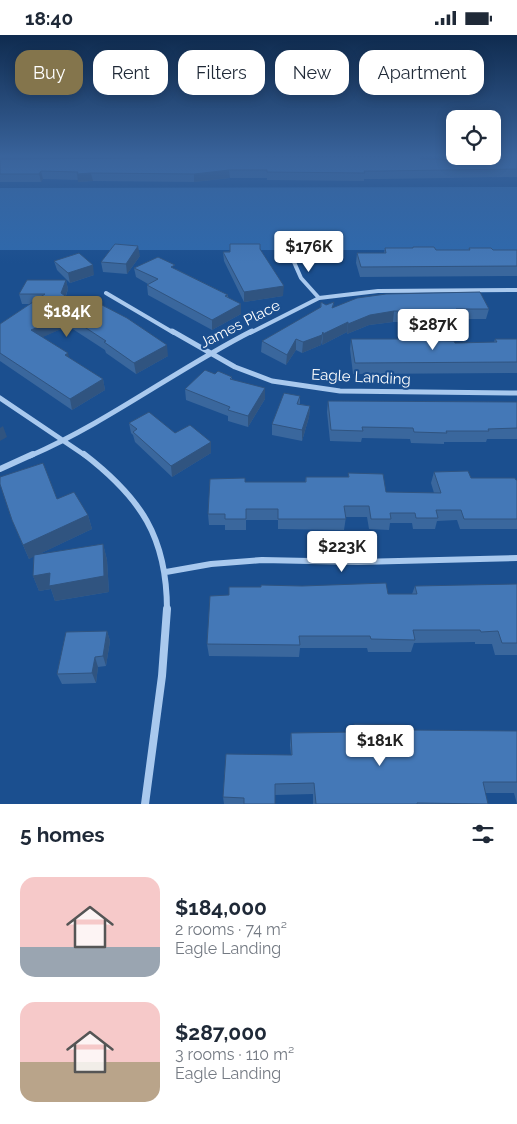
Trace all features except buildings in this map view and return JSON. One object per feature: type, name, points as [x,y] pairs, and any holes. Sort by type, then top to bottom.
[{"type":"street","points":[[290,253],[301,278],[319,298]]},
{"type":"street","name":"James Place","points":[[0,469],[64,441],[209,353],[319,298],[378,291],[517,290]]},
{"type":"street","name":"Eagle Landing","points":[[106,293],[235,367],[272,381],[340,391],[517,393]]},
{"type":"street","points":[[0,398],[64,441],[111,476],[131,497],[150,525],[166,572],[169,606],[165,660],[145,804]]},
{"type":"street","points":[[166,572],[211,564],[262,560],[358,562],[423,559],[517,559]]},
{"type":"shaded area","points":[[0,192],[517,192],[517,250],[0,250]]}]
